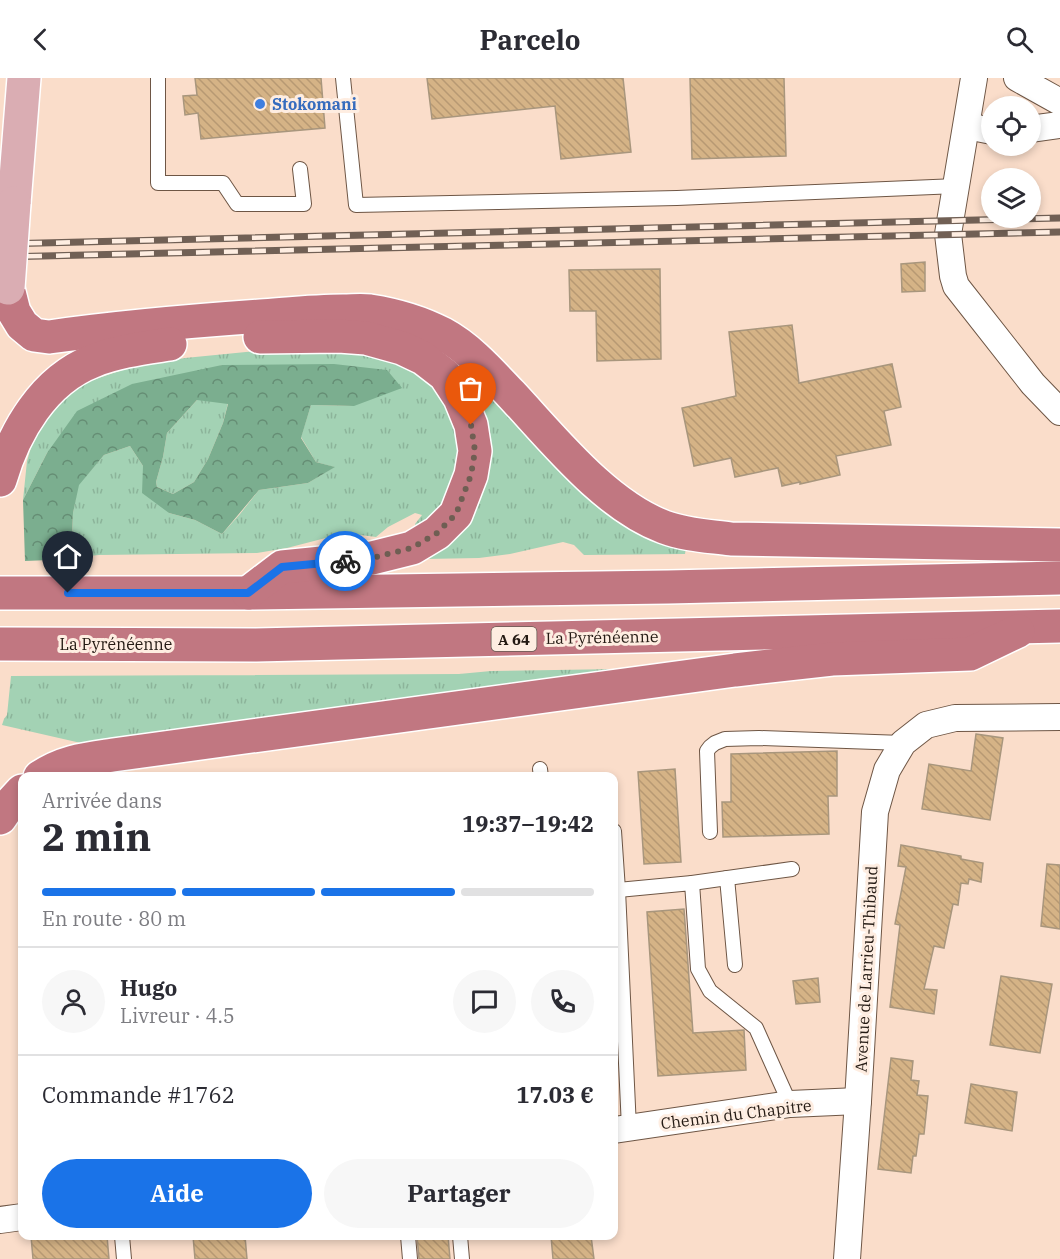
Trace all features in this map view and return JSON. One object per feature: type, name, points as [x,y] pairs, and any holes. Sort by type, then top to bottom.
[{"type":"highway","points":[[4,301],[22,325],[34,335],[49,337],[196,321],[322,311],[367,311],[394,315],[446,335],[468,351],[581,470],[637,514],[664,527],[731,539],[1060,545]]},
{"type":"highway","points":[[0,480],[16,437],[33,409],[55,386],[74,371],[92,361],[122,352],[194,341],[283,336],[339,336],[366,338],[402,348],[423,358],[445,375],[460,398],[471,425],[475,451],[471,475],[456,514],[437,533],[412,548],[372,558],[282,567],[248,593]]},
{"type":"highway","points":[[0,593],[248,593],[1060,578]]},
{"type":"highway","name":"La Pyrénéenne","points":[[0,644],[256,645],[1060,626]]},
{"type":"highway","points":[[47,772],[73,761],[93,758],[735,670],[832,659],[970,654],[1028,627]]},
{"type":"highway","points":[[0,818],[18,795]]},
{"type":"main road","points":[[4,301],[24,78]]},
{"type":"street","points":[[974,78],[948,234],[953,276],[957,286],[1033,384],[1060,412]]},
{"type":"street","points":[[1017,78],[1060,102]]},
{"type":"street","points":[[1041,128],[1060,125]]},
{"type":"street","points":[[967,126],[981,129]]},
{"type":"street","name":"Avenue de Larrieu-Thibaud","points":[[847,1259],[875,813],[887,770],[903,743],[926,725],[955,718],[1060,717]]},
{"type":"street","name":"Chemin du Chapitre","points":[[621,1129],[790,1104],[858,1101]]},
{"type":"street","points":[[0,1220],[18,1218]]},
{"type":"lane","points":[[158,78],[158,183],[223,183],[237,204],[304,204],[300,169]]},
{"type":"lane","points":[[343,78],[356,205],[677,198],[957,186]]},
{"type":"lane","points":[[710,832],[707,751],[715,743],[725,739],[759,738],[903,743]]},
{"type":"lane","points":[[621,1129],[618,890],[692,883],[792,869]]},
{"type":"lane","points":[[726,878],[735,965]]},
{"type":"lane","points":[[692,883],[698,969],[710,991],[756,1028],[790,1104]]},
{"type":"lane","points":[[123,1240],[124,1259]]},
{"type":"lane","points":[[408,1240],[410,1259]]},
{"type":"lane","points":[[460,1240],[462,1259]]},
{"type":"green space","points":[[413,329],[687,541],[685,554],[584,555],[574,545],[563,542],[510,554],[479,558],[424,559],[488,470],[490,438],[480,403],[462,372]]},
{"type":"green space","points":[[256,351],[336,351],[378,356],[417,368],[437,384],[463,444],[459,477],[434,518],[417,528],[415,524],[422,515],[415,513],[388,527],[376,537],[345,533],[257,553],[99,555],[50,560],[72,537],[78,485],[104,455],[130,446],[169,513],[195,520],[222,534],[259,490],[308,483],[334,467],[316,462],[301,437],[311,405],[354,406],[222,365],[47,453],[23,500],[27,461],[38,424],[53,405],[81,384],[131,367],[185,358]]},
{"type":"green space","points":[[334,364],[387,370],[402,388],[354,406],[311,405],[301,438],[316,462],[335,467],[308,483],[259,490],[222,534],[195,520],[169,513],[142,493],[143,466],[130,446],[104,455],[79,485],[73,513],[72,537],[50,560],[25,561],[23,500],[47,453],[77,411],[132,384],[222,365]],"holes":[[[197,400],[228,404],[208,459],[194,482],[173,494],[157,487],[156,482],[167,433]]]},
{"type":"green space","points":[[198,399],[228,403],[223,423],[208,459],[194,482],[173,494],[157,487],[156,482],[167,433]]},
{"type":"green space","points":[[618,669],[618,672],[94,746],[2,725],[7,715],[11,676],[459,674],[491,671]]},
{"type":"building","name":"Stokomani","points":[[195,78],[321,78],[325,128],[201,139],[198,113],[185,115],[183,96],[197,95]]},
{"type":"building","points":[[427,78],[623,78],[631,152],[561,159],[555,106],[432,119]]},
{"type":"building","points":[[690,78],[784,78],[786,156],[692,159]]},
{"type":"building","points":[[925,262],[925,291],[902,292],[901,264]]},
{"type":"building","points":[[660,269],[661,359],[597,361],[596,311],[570,311],[569,270]]},
{"type":"building","points":[[792,325],[799,383],[892,364],[901,407],[884,411],[891,445],[836,456],[840,475],[782,486],[778,468],[735,477],[731,458],[694,466],[682,408],[736,396],[729,332]]},
{"type":"building","points":[[976,734],[1003,738],[990,820],[922,809],[929,764],[971,771]]},
{"type":"building","points":[[837,751],[837,796],[828,796],[829,834],[723,837],[722,802],[731,802],[731,754]]},
{"type":"building","points":[[675,769],[681,862],[644,864],[638,772]]},
{"type":"building","points":[[901,845],[961,856],[961,859],[983,863],[981,882],[969,879],[968,884],[961,883],[958,905],[953,904],[944,948],[934,946],[924,989],[937,990],[934,1014],[890,1007],[900,925],[895,924],[906,867],[898,866]]},
{"type":"building","points":[[1047,864],[1060,865],[1060,929],[1041,926]]},
{"type":"building","points":[[684,909],[693,1033],[744,1030],[746,1070],[658,1076],[647,912]]},
{"type":"building","points":[[1001,976],[1052,984],[1040,1053],[990,1045]]},
{"type":"building","points":[[818,978],[820,1002],[796,1004],[793,981]]},
{"type":"building","points":[[891,1058],[913,1061],[911,1080],[919,1081],[917,1095],[928,1096],[924,1134],[919,1134],[911,1173],[878,1169]]},
{"type":"building","points":[[971,1084],[1017,1092],[1012,1131],[965,1123]]},
{"type":"building","points":[[31,1240],[107,1240],[109,1259],[33,1259]]},
{"type":"building","points":[[193,1240],[245,1240],[247,1259],[195,1259]]},
{"type":"building","points":[[417,1240],[448,1240],[450,1259],[419,1259]]},
{"type":"building","points":[[551,1240],[592,1240],[594,1259],[553,1259]]},
{"type":"railway","points":[[0,244],[1060,218]]},
{"type":"railway","points":[[0,257],[1060,232]]},
{"type":"way so far","points":[[345,561],[372,558],[412,548],[437,533],[456,514],[471,475],[475,451],[471,425]]},
{"type":"place","name":"Stokomani","points":[[260,104]]},
{"type":"route","points":[[68,593],[248,593],[282,567],[345,561]]}]
